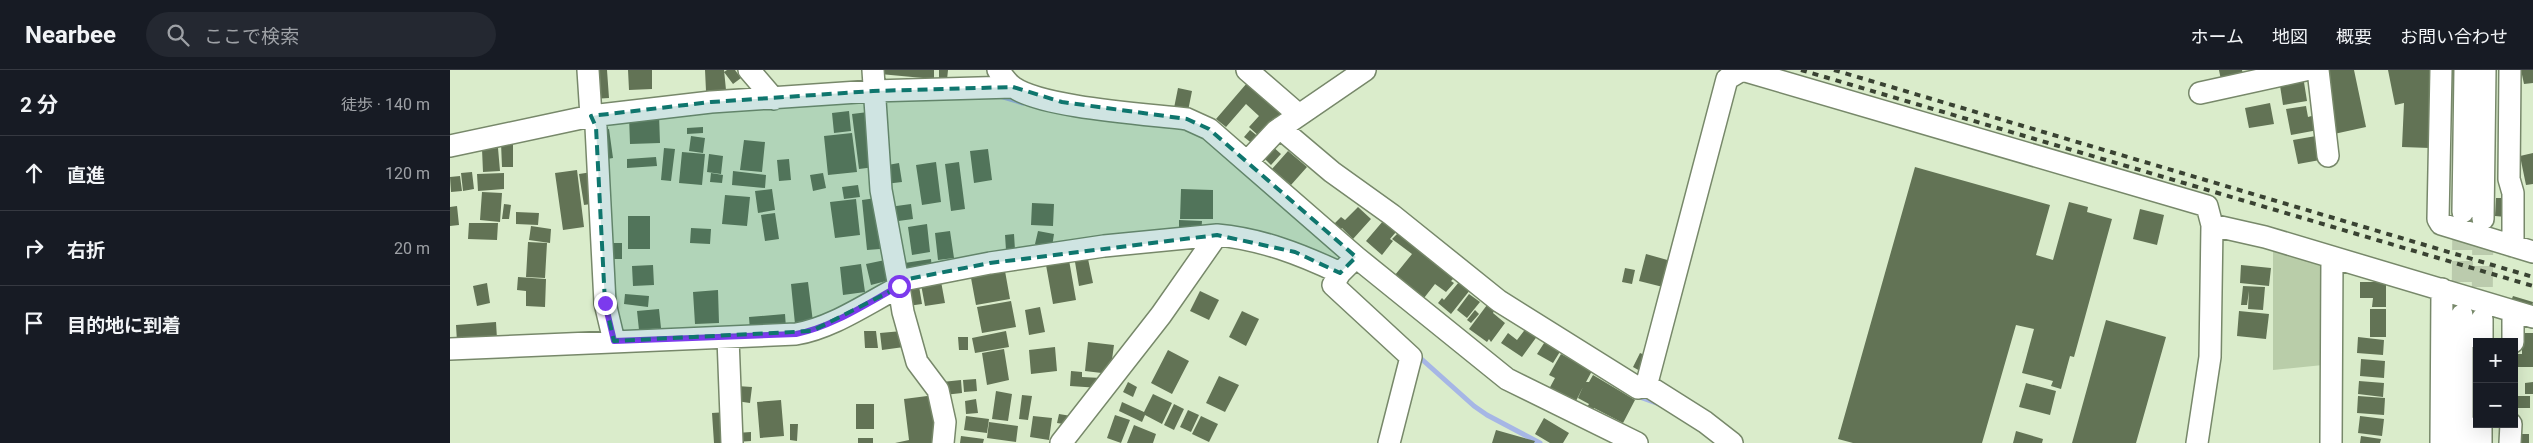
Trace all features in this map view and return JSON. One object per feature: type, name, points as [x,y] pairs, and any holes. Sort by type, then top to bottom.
[{"type":"street","points":[[588,70],[591,116],[596,127],[605,303],[614,341]]},
{"type":"street","points":[[749,70],[774,99]]},
{"type":"street","points":[[998,70],[1013,87]]},
{"type":"street","points":[[1247,70],[1300,115]]},
{"type":"street","points":[[1247,162],[1280,128],[1365,70]]},
{"type":"street","points":[[1648,386],[1655,348],[1727,79],[1742,70],[2207,206],[2212,225],[2210,357],[2197,443]]},
{"type":"street","points":[[2200,93],[2305,70]]},
{"type":"street","points":[[2318,70],[2328,156]]},
{"type":"street","points":[[2442,70],[2438,219],[2442,224],[2533,252]]},
{"type":"street","points":[[2463,212],[2465,70]]},
{"type":"street","points":[[2483,219],[2485,70]]},
{"type":"street","points":[[2510,70],[2509,179],[2513,193],[2513,246]]},
{"type":"street","points":[[450,146],[591,116],[711,102],[774,99],[873,90],[1013,87],[1039,98],[1055,101],[1186,119],[1199,123],[1247,162],[1349,264],[1507,379],[1637,443]]},
{"type":"street","points":[[873,90],[881,190],[903,312],[917,362],[938,390],[945,422],[943,443]]},
{"type":"street","points":[[1280,128],[1332,172],[1392,215],[1498,301],[1638,388],[1648,386],[1705,422],[1732,443]]},
{"type":"street","points":[[2212,225],[2265,237],[2523,314],[2514,338]]},
{"type":"street","points":[[450,349],[614,341],[728,338],[812,331],[898,284],[990,263],[1104,246],[1217,235],[1234,236],[1349,264]]},
{"type":"street","points":[[1061,443],[1137,346],[1217,235]]},
{"type":"street","points":[[2331,443],[2332,257]]},
{"type":"street","points":[[1349,264],[1332,285],[1411,357],[1389,443]]},
{"type":"street","points":[[2441,443],[2442,290]]},
{"type":"street","points":[[2462,443],[2472,317],[2480,338]]},
{"type":"street","points":[[728,338],[732,443]]},
{"type":"street","points":[[2481,428],[2481,443]]},
{"type":"street","points":[[2510,443],[2511,428]]},
{"type":"highlighted area","points":[[1013,87],[1062,102],[1187,119],[1209,129],[1356,257],[1340,273],[1295,252],[1217,235],[990,263],[898,281],[899,287],[812,331],[614,341],[605,303],[596,127],[591,116],[711,102],[873,91]]},
{"type":"green space","points":[[2273,247],[2321,262],[2323,365],[2273,370]]},
{"type":"building","points":[[591,70],[607,70],[609,98],[593,99]]},
{"type":"building","points":[[628,70],[652,70],[652,89],[629,90]]},
{"type":"building","points":[[705,70],[724,70],[726,90],[706,91]]},
{"type":"building","points":[[735,70],[741,78],[733,84],[724,72]]},
{"type":"building","points":[[881,70],[934,70],[934,79],[880,74]]},
{"type":"building","points":[[939,70],[948,70],[947,80],[939,80]]},
{"type":"building","points":[[2219,70],[2242,70],[2243,75],[2221,80]]},
{"type":"building","points":[[2320,70],[2354,70],[2366,127],[2334,134]]},
{"type":"building","points":[[2388,70],[2430,70],[2434,94],[2430,148],[2402,147],[2404,103],[2395,105]]},
{"type":"building","points":[[2521,70],[2533,70],[2533,83],[2524,84]]},
{"type":"building","points":[[2303,76],[2307,101],[2283,105],[2279,79]]},
{"type":"building","points":[[1247,83],[1282,114],[1261,138],[1249,127],[1259,116],[1246,104],[1226,127],[1216,119]]},
{"type":"building","points":[[1178,88],[1192,91],[1188,111],[1174,108]]},
{"type":"building","points":[[2270,103],[2274,124],[2249,128],[2245,108]]},
{"type":"building","points":[[2306,106],[2308,117],[2315,115],[2318,130],[2291,135],[2286,109]]},
{"type":"building","points":[[849,111],[851,131],[834,133],[832,113]]},
{"type":"building","points":[[868,112],[875,167],[859,169],[852,114]]},
{"type":"building","points":[[659,114],[660,143],[630,144],[629,116]]},
{"type":"building","points":[[703,127],[703,133],[687,134],[687,128]]},
{"type":"building","points":[[609,129],[613,158],[601,160],[597,131]]},
{"type":"building","points":[[1250,130],[1260,138],[1254,145],[1244,137]]},
{"type":"building","points":[[852,133],[857,172],[828,175],[824,136]]},
{"type":"building","points":[[691,136],[705,138],[703,153],[689,151]]},
{"type":"building","points":[[2316,136],[2320,160],[2298,164],[2293,140]]},
{"type":"building","points":[[744,140],[765,142],[762,172],[740,170]]},
{"type":"building","points":[[501,143],[513,143],[513,167],[502,167]]},
{"type":"building","points":[[1271,145],[1281,154],[1271,165],[1262,156]]},
{"type":"building","points":[[498,148],[500,171],[483,172],[482,149]]},
{"type":"building","points":[[664,148],[675,149],[671,181],[661,180]]},
{"type":"building","points":[[988,149],[992,180],[974,183],[970,151]]},
{"type":"building","points":[[1288,151],[1307,167],[1291,185],[1272,169]]},
{"type":"building","points":[[682,152],[705,154],[702,185],[679,183]]},
{"type":"building","points":[[2533,153],[2533,184],[2526,185],[2520,156]]},
{"type":"building","points":[[709,154],[723,156],[721,174],[707,172]]},
{"type":"building","points":[[656,157],[657,166],[627,168],[627,159]]},
{"type":"building","points":[[789,159],[791,180],[779,181],[777,160]]},
{"type":"building","points":[[936,162],[941,202],[922,205],[916,165]]},
{"type":"building","points":[[959,162],[965,209],[951,211],[945,164]]},
{"type":"building","points":[[899,163],[902,182],[885,184],[882,166]]},
{"type":"building","points":[[1915,167],[2050,205],[2036,255],[2053,260],[2069,202],[2088,207],[2087,212],[2112,219],[2074,357],[2070,356],[2061,389],[2051,386],[2053,381],[2022,373],[2034,329],[2016,325],[1982,443],[1853,443],[1838,439]]},
{"type":"building","points":[[577,170],[584,227],[563,230],[555,173]]},
{"type":"building","points":[[733,171],[766,175],[765,188],[732,185]]},
{"type":"building","points":[[472,172],[474,189],[463,191],[461,173]]},
{"type":"building","points":[[592,172],[597,203],[584,205],[579,174]]},
{"type":"building","points":[[504,173],[504,189],[478,191],[477,174]]},
{"type":"building","points":[[711,173],[723,175],[722,183],[710,182]]},
{"type":"building","points":[[823,173],[826,188],[813,191],[810,175]]},
{"type":"building","points":[[460,176],[462,191],[451,192],[450,177]]},
{"type":"building","points":[[858,185],[860,197],[844,199],[842,187]]},
{"type":"building","points":[[772,189],[775,210],[758,213],[755,191]]},
{"type":"building","points":[[1181,189],[1213,190],[1213,219],[1180,219]]},
{"type":"building","points":[[482,192],[502,193],[500,222],[480,220]]},
{"type":"building","points":[[725,195],[750,197],[747,226],[722,224]]},
{"type":"building","points":[[876,198],[880,249],[867,250],[862,200]]},
{"type":"building","points":[[2496,198],[2508,198],[2506,217],[2495,216]]},
{"type":"building","points":[[856,199],[860,235],[835,238],[830,202]]},
{"type":"building","points":[[1032,203],[1054,204],[1053,226],[1031,225]]},
{"type":"building","points":[[504,204],[511,205],[509,219],[502,219]]},
{"type":"building","points":[[911,204],[913,219],[891,222],[889,207]]},
{"type":"building","points":[[457,206],[459,225],[450,226],[450,207]]},
{"type":"building","points":[[1358,207],[1371,219],[1353,239],[1342,228],[1339,231],[1333,225],[1341,217],[1345,220]]},
{"type":"building","points":[[2140,209],[2164,215],[2157,245],[2133,239]]},
{"type":"building","points":[[516,212],[539,213],[538,225],[516,224]]},
{"type":"building","points":[[775,213],[779,239],[765,241],[761,215]]},
{"type":"building","points":[[628,216],[650,216],[650,249],[628,249]]},
{"type":"building","points":[[1179,220],[1202,221],[1201,234],[1179,234]]},
{"type":"building","points":[[1383,221],[1396,232],[1390,239],[1393,241],[1382,255],[1366,241]]},
{"type":"building","points":[[469,223],[498,223],[497,240],[468,239]]},
{"type":"building","points":[[927,224],[930,252],[912,255],[908,227]]},
{"type":"building","points":[[531,226],[551,229],[550,243],[529,240]]},
{"type":"building","points":[[691,228],[711,229],[710,244],[690,243]]},
{"type":"building","points":[[950,231],[954,258],[938,260],[935,233]]},
{"type":"building","points":[[1038,231],[1054,234],[1052,247],[1035,244]]},
{"type":"building","points":[[1398,233],[1454,278],[1451,281],[1454,283],[1446,292],[1435,284],[1424,298],[1395,275],[1412,254],[1392,239]]},
{"type":"building","points":[[1014,234],[1015,250],[1006,250],[1005,235]]},
{"type":"building","points":[[528,242],[547,243],[545,278],[526,277]]},
{"type":"building","points":[[607,243],[622,243],[622,259],[607,259]]},
{"type":"building","points":[[1087,254],[1093,283],[1079,286],[1074,256]]},
{"type":"building","points":[[1646,254],[1671,261],[1663,287],[1639,281]]},
{"type":"building","points":[[931,259],[932,270],[900,274],[898,264]]},
{"type":"building","points":[[885,260],[890,280],[871,285],[866,264]]},
{"type":"building","points":[[1069,260],[1076,300],[1053,304],[1046,265]]},
{"type":"building","points":[[861,264],[865,292],[843,295],[840,267]]},
{"type":"building","points":[[653,265],[654,285],[633,286],[632,266]]},
{"type":"building","points":[[2241,265],[2271,268],[2269,286],[2240,283]]},
{"type":"building","points":[[1625,268],[1635,270],[1632,284],[1622,282]]},
{"type":"building","points":[[1005,271],[1010,299],[976,305],[971,278]]},
{"type":"building","points":[[940,276],[945,303],[925,306],[920,279]]},
{"type":"building","points":[[518,277],[546,279],[545,307],[526,306],[526,291],[517,290]]},
{"type":"building","points":[[918,280],[922,304],[908,306],[904,283]]},
{"type":"building","points":[[808,282],[813,322],[795,324],[791,284]]},
{"type":"building","points":[[1459,282],[1470,290],[1451,314],[1438,303],[1442,298],[1444,300]]},
{"type":"building","points":[[2360,282],[2386,282],[2386,307],[2372,307],[2373,298],[2360,298]]},
{"type":"building","points":[[487,283],[490,303],[477,306],[473,286]]},
{"type":"building","points":[[2243,286],[2265,287],[2263,310],[2248,309],[2249,291],[2247,305],[2241,305]]},
{"type":"building","points":[[718,290],[719,323],[695,324],[693,292]]},
{"type":"building","points":[[1200,291],[1219,300],[1209,320],[1190,311]]},
{"type":"building","points":[[625,294],[649,296],[648,307],[624,304]]},
{"type":"building","points":[[1469,294],[1480,302],[1467,318],[1457,310]]},
{"type":"building","points":[[2513,296],[2533,302],[2532,307],[2511,301]]},
{"type":"building","points":[[1011,301],[1016,327],[982,333],[977,307]]},
{"type":"building","points":[[1487,305],[1505,323],[1491,342],[1489,339],[1487,342],[1469,329]]},
{"type":"building","points":[[1040,307],[1045,332],[1029,335],[1025,310]]},
{"type":"building","points":[[659,309],[661,328],[639,330],[637,311]]},
{"type":"building","points":[[2370,309],[2386,309],[2386,337],[2370,337]]},
{"type":"building","points":[[1475,310],[1479,314],[1471,323],[1467,320]]},
{"type":"building","points":[[1242,311],[1259,319],[1246,346],[1229,337]]},
{"type":"building","points":[[2239,311],[2269,314],[2266,339],[2237,336]]},
{"type":"building","points":[[785,314],[786,328],[750,331],[749,317]]},
{"type":"building","points":[[2106,320],[2166,337],[2136,443],[2072,443]]},
{"type":"building","points":[[496,322],[497,339],[457,342],[456,325]]},
{"type":"building","points":[[1527,327],[1538,335],[1522,357],[1501,343],[1508,333],[1517,340]]},
{"type":"building","points":[[864,331],[876,331],[878,348],[865,348]]},
{"type":"building","points":[[902,331],[904,347],[882,350],[880,333]]},
{"type":"building","points":[[1006,331],[1009,347],[975,353],[972,338]]},
{"type":"building","points":[[2522,333],[2533,333],[2533,367],[2518,367],[2518,354],[2522,354]]},
{"type":"building","points":[[958,337],[968,337],[968,350],[959,350]]},
{"type":"building","points":[[2358,337],[2384,340],[2383,355],[2357,353]]},
{"type":"building","points":[[1546,340],[1561,350],[1553,363],[1537,354]]},
{"type":"building","points":[[1088,342],[1114,345],[1110,374],[1085,371]]},
{"type":"building","points":[[1055,347],[1057,371],[1031,374],[1029,350]]},
{"type":"building","points":[[1004,349],[1009,380],[987,385],[982,353]]},
{"type":"building","points":[[1168,350],[1189,361],[1172,394],[1151,383]]},
{"type":"building","points":[[1640,353],[1647,356],[1640,371],[1633,367]]},
{"type":"building","points":[[1561,354],[1592,371],[1586,382],[1589,382],[1593,375],[1635,400],[1623,423],[1594,408],[1592,412],[1586,409],[1589,404],[1578,398],[1583,387],[1575,403],[1549,389],[1555,378],[1549,375]]},
{"type":"building","points":[[2361,359],[2385,361],[2384,378],[2360,376]]},
{"type":"building","points":[[1071,371],[1082,372],[1082,377],[1101,378],[1100,388],[1070,386]]},
{"type":"building","points":[[1219,376],[1239,385],[1225,412],[1206,403]]},
{"type":"building","points":[[976,379],[977,391],[964,392],[963,380]]},
{"type":"building","points":[[961,380],[962,393],[944,395],[942,382]]},
{"type":"building","points":[[2359,381],[2384,383],[2383,397],[2358,394]]},
{"type":"building","points":[[1128,382],[1137,387],[1133,397],[1123,392]]},
{"type":"building","points":[[2533,382],[2533,394],[2525,394],[2525,383]]},
{"type":"building","points":[[2026,383],[2056,391],[2050,415],[2019,407]]},
{"type":"building","points":[[737,386],[752,387],[750,403],[736,401]]},
{"type":"building","points":[[996,391],[1012,394],[1008,421],[992,419]]},
{"type":"building","points":[[1153,394],[1172,403],[1162,424],[1145,415],[1142,422],[1119,411],[1122,402],[1144,412]]},
{"type":"building","points":[[935,395],[941,443],[895,443],[909,440],[904,399]]},
{"type":"building","points":[[1022,395],[1032,396],[1028,420],[1019,419]]},
{"type":"building","points":[[2358,396],[2385,398],[2384,415],[2357,413]]},
{"type":"building","points":[[2518,396],[2530,396],[2530,408],[2518,408]]},
{"type":"building","points":[[976,399],[978,413],[966,414],[965,401]]},
{"type":"building","points":[[781,400],[784,436],[760,438],[757,402]]},
{"type":"building","points":[[856,404],[874,404],[874,429],[856,429]]},
{"type":"building","points":[[1174,404],[1184,409],[1174,430],[1164,425]]},
{"type":"building","points":[[1188,410],[1199,415],[1191,432],[1180,427]]},
{"type":"building","points":[[727,412],[729,443],[714,443],[712,413]]},
{"type":"building","points":[[1059,414],[1071,416],[1070,425],[1057,423]]},
{"type":"building","points":[[1115,415],[1130,420],[1121,443],[1107,438]]},
{"type":"building","points":[[966,416],[989,419],[987,433],[964,430]]},
{"type":"building","points":[[1033,416],[1052,418],[1049,440],[1030,437]]},
{"type":"building","points":[[1201,416],[1218,424],[1209,442],[1192,434]]},
{"type":"building","points":[[2360,416],[2384,419],[2382,436],[2358,433]]},
{"type":"building","points":[[1544,418],[1569,433],[1563,443],[1550,443],[1535,434]]},
{"type":"building","points":[[989,422],[1018,426],[1016,442],[987,438]]},
{"type":"building","points":[[790,424],[798,424],[797,441],[790,440]]},
{"type":"building","points":[[1134,425],[1156,434],[1153,443],[1127,443]]},
{"type":"building","points":[[1496,430],[1535,441],[1534,443],[1492,443]]},
{"type":"building","points":[[2016,431],[2043,439],[2042,443],[2013,443]]},
{"type":"building","points":[[751,432],[751,441],[736,442],[736,433]]},
{"type":"building","points":[[2518,434],[2529,434],[2529,443],[2518,443]]},
{"type":"building","points":[[961,436],[984,439],[983,443],[960,443]]},
{"type":"building","points":[[2361,436],[2381,439],[2380,443],[2360,443]]},
{"type":"building","points":[[858,438],[873,438],[873,443],[858,443]]},
{"type":"waterway","points":[[1000,96],[1023,103]]},
{"type":"waterway","points":[[1417,355],[1474,406],[1540,443]]},
{"type":"waterway","points":[[1634,395],[1659,404]]},
{"type":"tunnel","points":[[2462,314],[2463,212]]},
{"type":"tunnel","points":[[2482,319],[2483,219]]},
{"type":"railway","points":[[1801,70],[2533,286]]},
{"type":"railway","points":[[1834,70],[2533,277]]},
{"type":"route","points":[[605,303],[614,341],[728,338],[796,334],[812,331],[899,286]]}]
